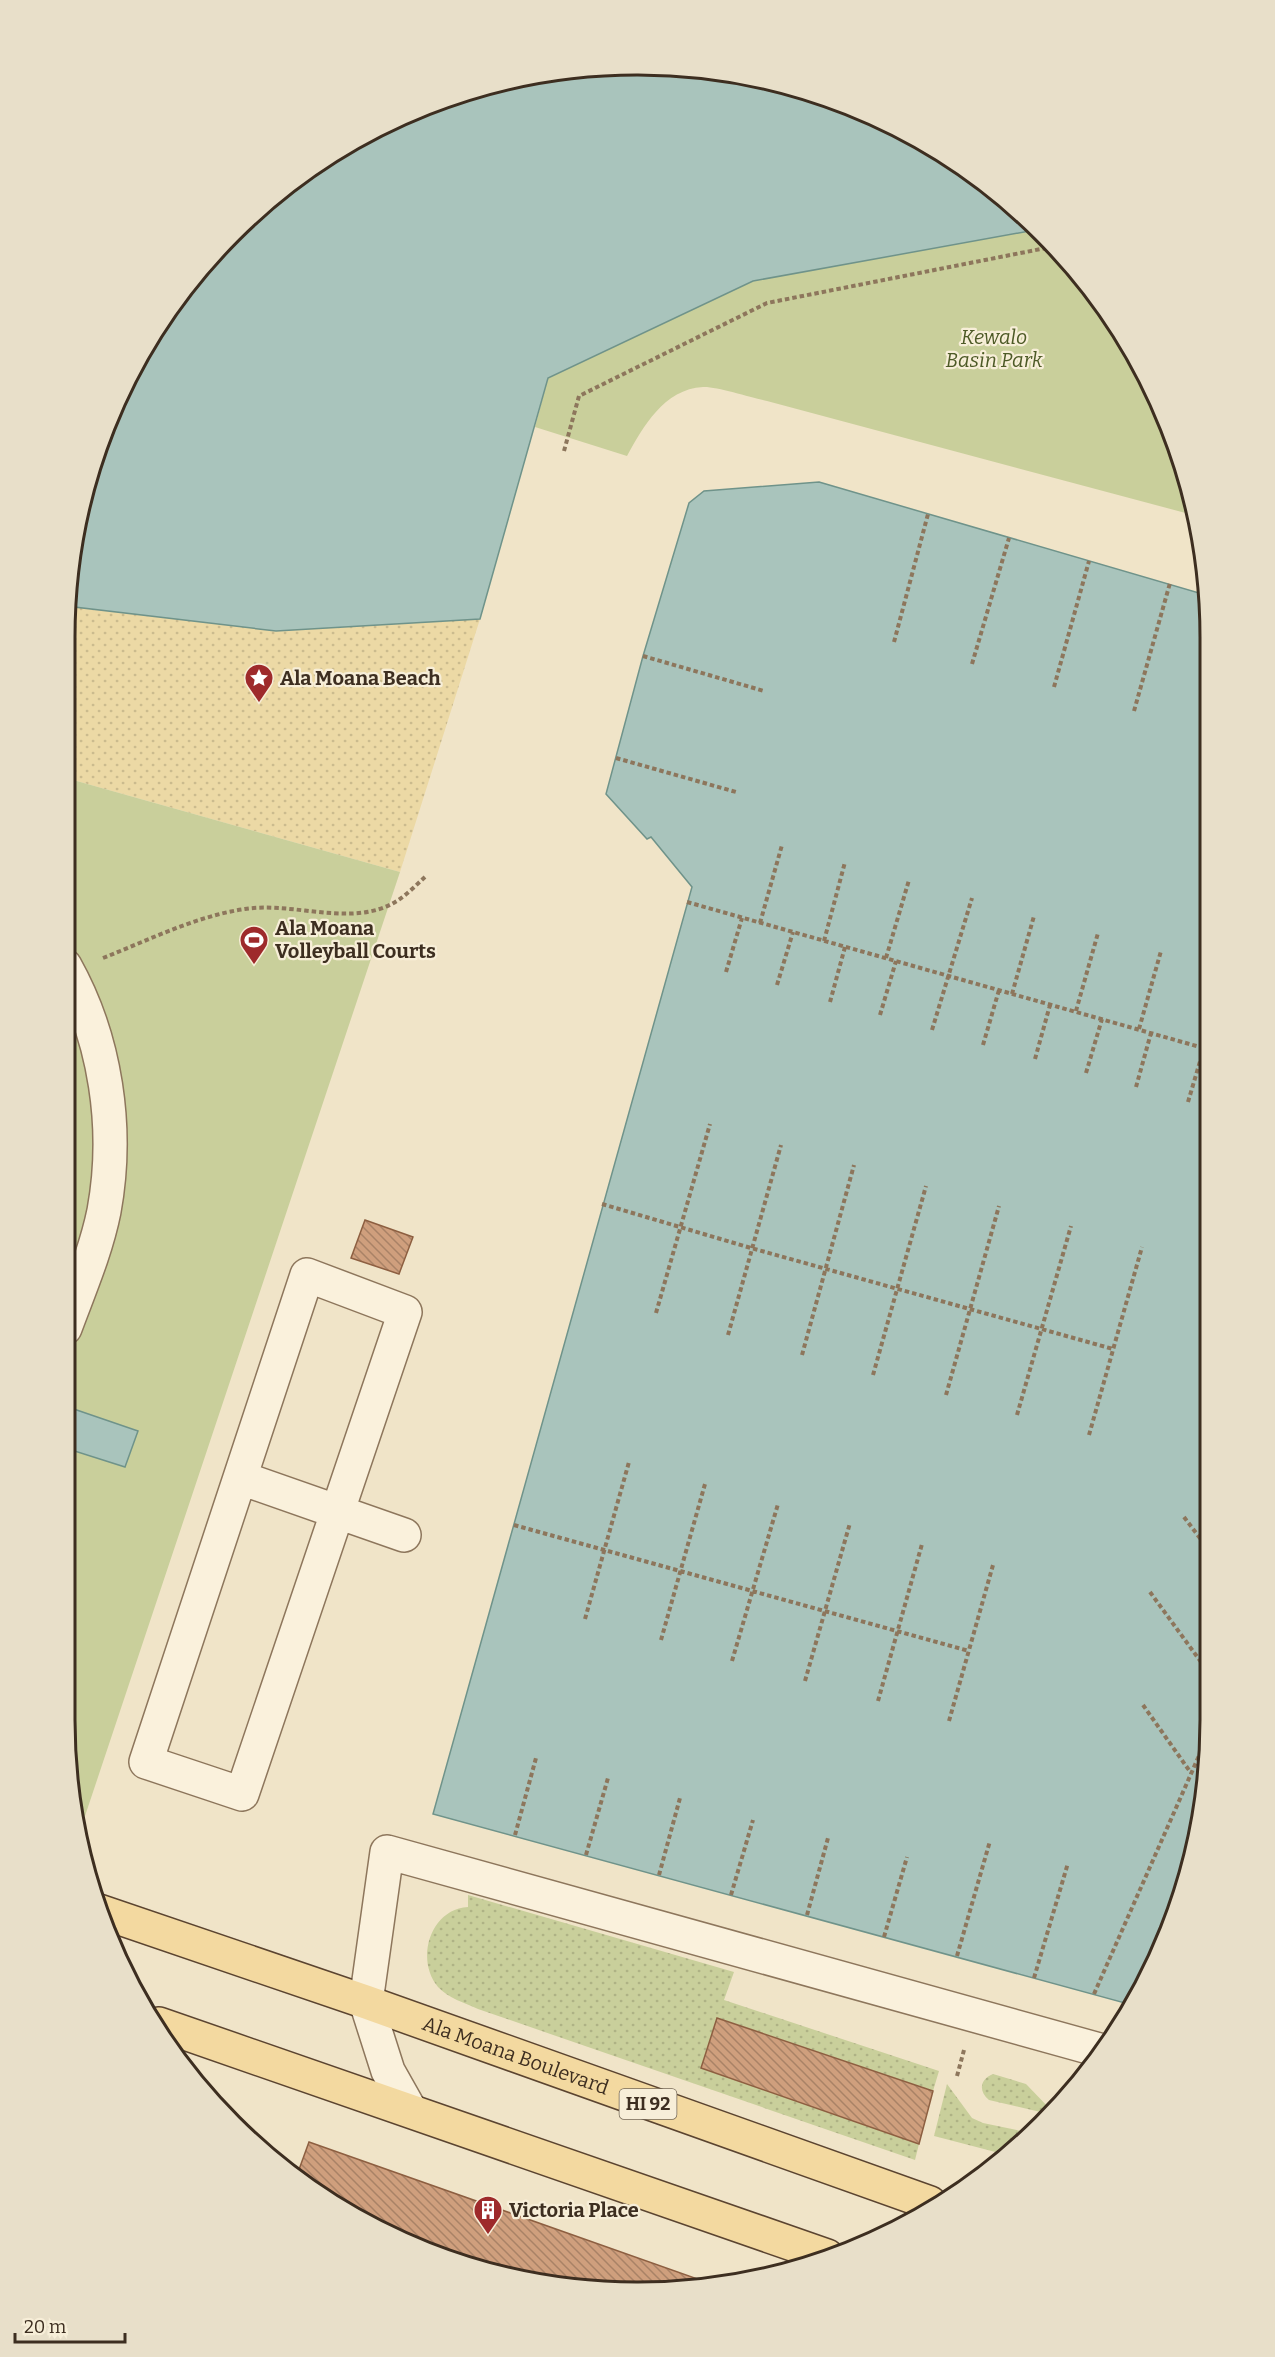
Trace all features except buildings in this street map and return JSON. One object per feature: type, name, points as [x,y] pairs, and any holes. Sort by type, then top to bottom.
[{"type":"main road","name":"Ala Moana Boulevard","points":[[111,1915],[366,2002],[927,2202]]},
{"type":"main road","points":[[166,2027],[817,2252]]},
{"type":"lane","points":[[75,987],[84,1006],[97,1046],[106,1087],[110,1129],[109,1170],[104,1211],[93,1252],[75,1301]]},
{"type":"lane","points":[[307,1275],[405,1312],[242,1794],[146,1762],[241,1478],[307,1275]]},
{"type":"lane","points":[[241,1478],[404,1535]]},
{"type":"lane","points":[[410,2110],[388,2071],[366,2002],[387,1851],[1094,2048]]},
{"type":"path","points":[[564,451],[579,396],[767,303],[1043,249]]},
{"type":"path","points":[[894,642],[928,514]]},
{"type":"path","points":[[972,664],[1009,537]]},
{"type":"path","points":[[1054,687],[1089,561]]},
{"type":"path","points":[[1134,711],[1170,584]]},
{"type":"path","points":[[643,656],[764,691]]},
{"type":"path","points":[[616,758],[736,792]]},
{"type":"path","points":[[760,923],[782,845]]},
{"type":"path","points":[[824,941],[845,862]]},
{"type":"path","points":[[103,958],[199,921],[243,909],[266,906],[351,913],[369,912],[395,902],[425,877]]},
{"type":"path","points":[[886,958],[909,880]]},
{"type":"path","points":[[932,1030],[972,898]]},
{"type":"path","points":[[687,902],[1200,1047]]},
{"type":"path","points":[[1012,994],[1035,916]]},
{"type":"path","points":[[726,972],[742,918]]},
{"type":"path","points":[[777,985],[793,932]]},
{"type":"path","points":[[1076,1011],[1098,933]]},
{"type":"path","points":[[830,1002],[845,947]]},
{"type":"path","points":[[1139,1029],[1161,951]]},
{"type":"path","points":[[880,1015],[896,961]]},
{"type":"path","points":[[983,1045],[999,990]]},
{"type":"path","points":[[1035,1059],[1050,1005]]},
{"type":"path","points":[[1086,1072],[1102,1019]]},
{"type":"path","points":[[1136,1087],[1152,1033]]},
{"type":"path","points":[[1188,1102],[1200,1062]]},
{"type":"path","points":[[656,1313],[710,1125]]},
{"type":"path","points":[[728,1335],[781,1145]]},
{"type":"path","points":[[802,1355],[854,1165]]},
{"type":"path","points":[[873,1375],[926,1186]]},
{"type":"path","points":[[602,1204],[1113,1349]]},
{"type":"path","points":[[946,1395],[999,1206]]},
{"type":"path","points":[[1017,1416],[1071,1226]]},
{"type":"path","points":[[1089,1435],[1142,1247]]},
{"type":"path","points":[[585,1619],[629,1462]]},
{"type":"path","points":[[661,1640],[705,1484]]},
{"type":"path","points":[[732,1661],[778,1504]]},
{"type":"path","points":[[1184,1517],[1200,1538]]},
{"type":"path","points":[[805,1681],[850,1523]]},
{"type":"path","points":[[514,1525],[680,1569],[969,1651]]},
{"type":"path","points":[[878,1701],[922,1544]]},
{"type":"path","points":[[949,1721],[993,1565]]},
{"type":"path","points":[[1150,1592],[1200,1661]]},
{"type":"path","points":[[1143,1706],[1192,1773]]},
{"type":"path","points":[[1094,1994],[1199,1757]]},
{"type":"path","points":[[515,1835],[536,1758]]},
{"type":"path","points":[[586,1855],[608,1778]]},
{"type":"path","points":[[659,1875],[680,1798]]},
{"type":"path","points":[[731,1895],[753,1820]]},
{"type":"path","points":[[807,1915],[828,1838]]},
{"type":"path","points":[[957,1956],[990,1841]]},
{"type":"path","points":[[884,1937],[907,1857]]},
{"type":"path","points":[[1034,1978],[1068,1863]]},
{"type":"path","points":[[957,2076],[964,2050]]},
{"type":"green space","name":"Kewalo Basin Park","points":[[1026,232],[1084,295],[1125,356],[1157,422],[1170,457],[1186,513],[709,387],[689,389],[666,402],[656,411],[640,433],[627,456],[535,427],[548,378],[753,281]]},
{"type":"green space","points":[[75,781],[400,872],[84,1818],[76,1756],[75,1720]]},
{"type":"green space","points":[[468,1895],[734,1972],[724,2000],[939,2071],[933,2091],[718,2018],[701,2068],[919,2144],[915,2160],[478,2009],[452,1997],[438,1987],[431,1976],[427,1950],[436,1926],[444,1917],[455,1910],[468,1907]]},
{"type":"green space","points":[[993,2074],[1026,2084],[1046,2105],[1040,2112],[989,2100],[983,2093],[982,2086]]},
{"type":"green space","points":[[947,2084],[972,2118],[983,2123],[1020,2131],[996,2152],[934,2136]]},
{"type":"sand","name":"Ala Moana Beach","points":[[76,607],[276,631],[480,619],[400,872],[75,781]]},
{"type":"water","points":[[601,76],[674,76],[711,80],[783,94],[853,118],[886,133],[919,150],[980,191],[1026,232],[753,281],[548,378],[480,619],[276,631],[76,607],[80,564],[94,492],[118,422],[150,356],[170,325],[191,295],[240,240],[295,191],[356,150],[422,118],[492,94],[528,86]]},
{"type":"water","points":[[819,482],[1198,593],[1200,638],[1199,1756],[1195,1793],[1181,1865],[1157,1935],[1124,2003],[433,1814],[692,887],[651,837],[647,839],[606,794],[643,656],[689,503],[704,491]]},
{"type":"water","points":[[75,1409],[138,1431],[125,1467],[75,1451]]},
{"type":"place","name":"Ala Moana Beach","points":[[259,704]]},
{"type":"place","name":"Ala Moana Volleyball Courts","points":[[254,966]]},
{"type":"place","name":"Victoria Place","points":[[488,2236]]}]
